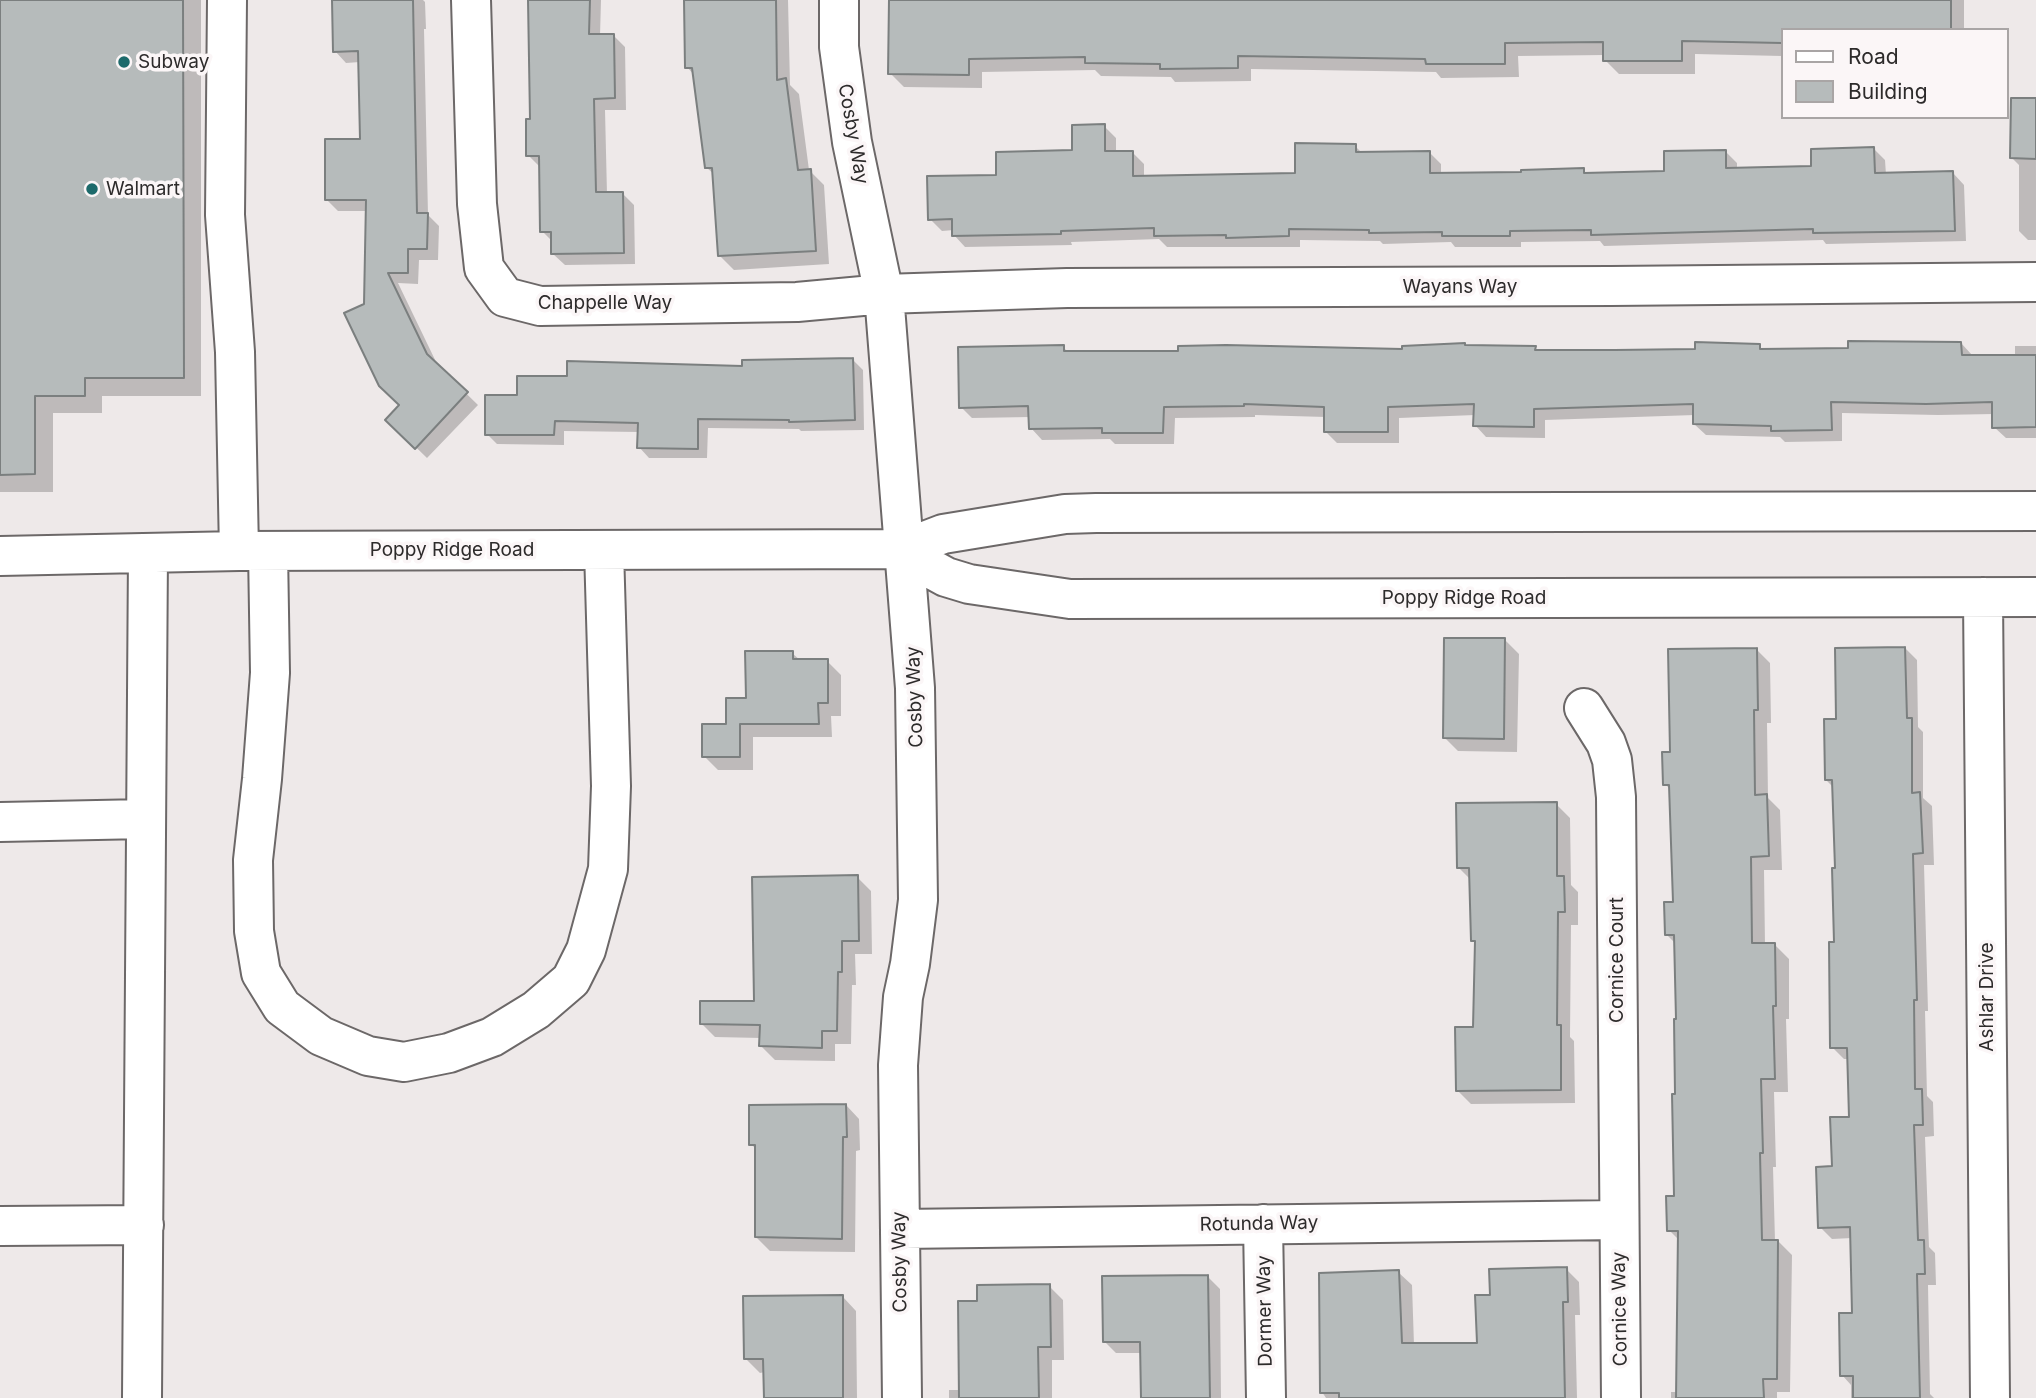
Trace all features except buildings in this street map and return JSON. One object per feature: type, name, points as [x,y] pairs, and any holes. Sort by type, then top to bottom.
[{"type":"street","points":[[227,0],[225,215],[254,551],[270,673],[253,860],[254,931],[261,972],[282,1007],[321,1036],[368,1056],[404,1062],[449,1053],[503,1031],[536,1010],[571,979],[586,950],[608,869],[611,786],[604,550]]},
{"type":"street","name":"Chappelle Way","points":[[471,0],[477,204],[484,268],[505,298],[540,306],[797,302],[884,294]]},
{"type":"street","name":"Cosby Way","points":[[839,0],[839,47],[852,142],[884,294],[915,688],[919,868],[915,931],[898,1037],[902,1398]]},
{"type":"street","name":"Wayans Way","points":[[884,294],[1067,288],[2036,282]]},
{"type":"street","name":"Poppy Ridge Road","points":[[0,556],[254,551],[904,549],[943,534],[1065,514],[1096,513],[2036,511]]},
{"type":"street","name":"Poppy Ridge Road","points":[[904,549],[924,565],[946,577],[969,584],[1070,599],[2036,597]]},
{"type":"street","points":[[142,1398],[148,553]]},
{"type":"street","name":"Ashlar Drive","points":[[1983,597],[1990,1398]]},
{"type":"street","name":"Cornice Court","points":[[1584,708],[1606,743],[1612,760],[1616,788],[1619,1220]]},
{"type":"street","points":[[0,822],[145,819]]},
{"type":"street","name":"Rotunda Way","points":[[900,1229],[1619,1220]]},
{"type":"street","name":"Cornice Way","points":[[1619,1220],[1621,1398]]},
{"type":"street","points":[[0,1226],[144,1224]]},
{"type":"street","name":"Dormer Way","points":[[1263,1224],[1266,1398]]},
{"type":"place","name":"Subway","points":[[124,62]]},
{"type":"place","name":"Walmart","points":[[92,189]]}]
